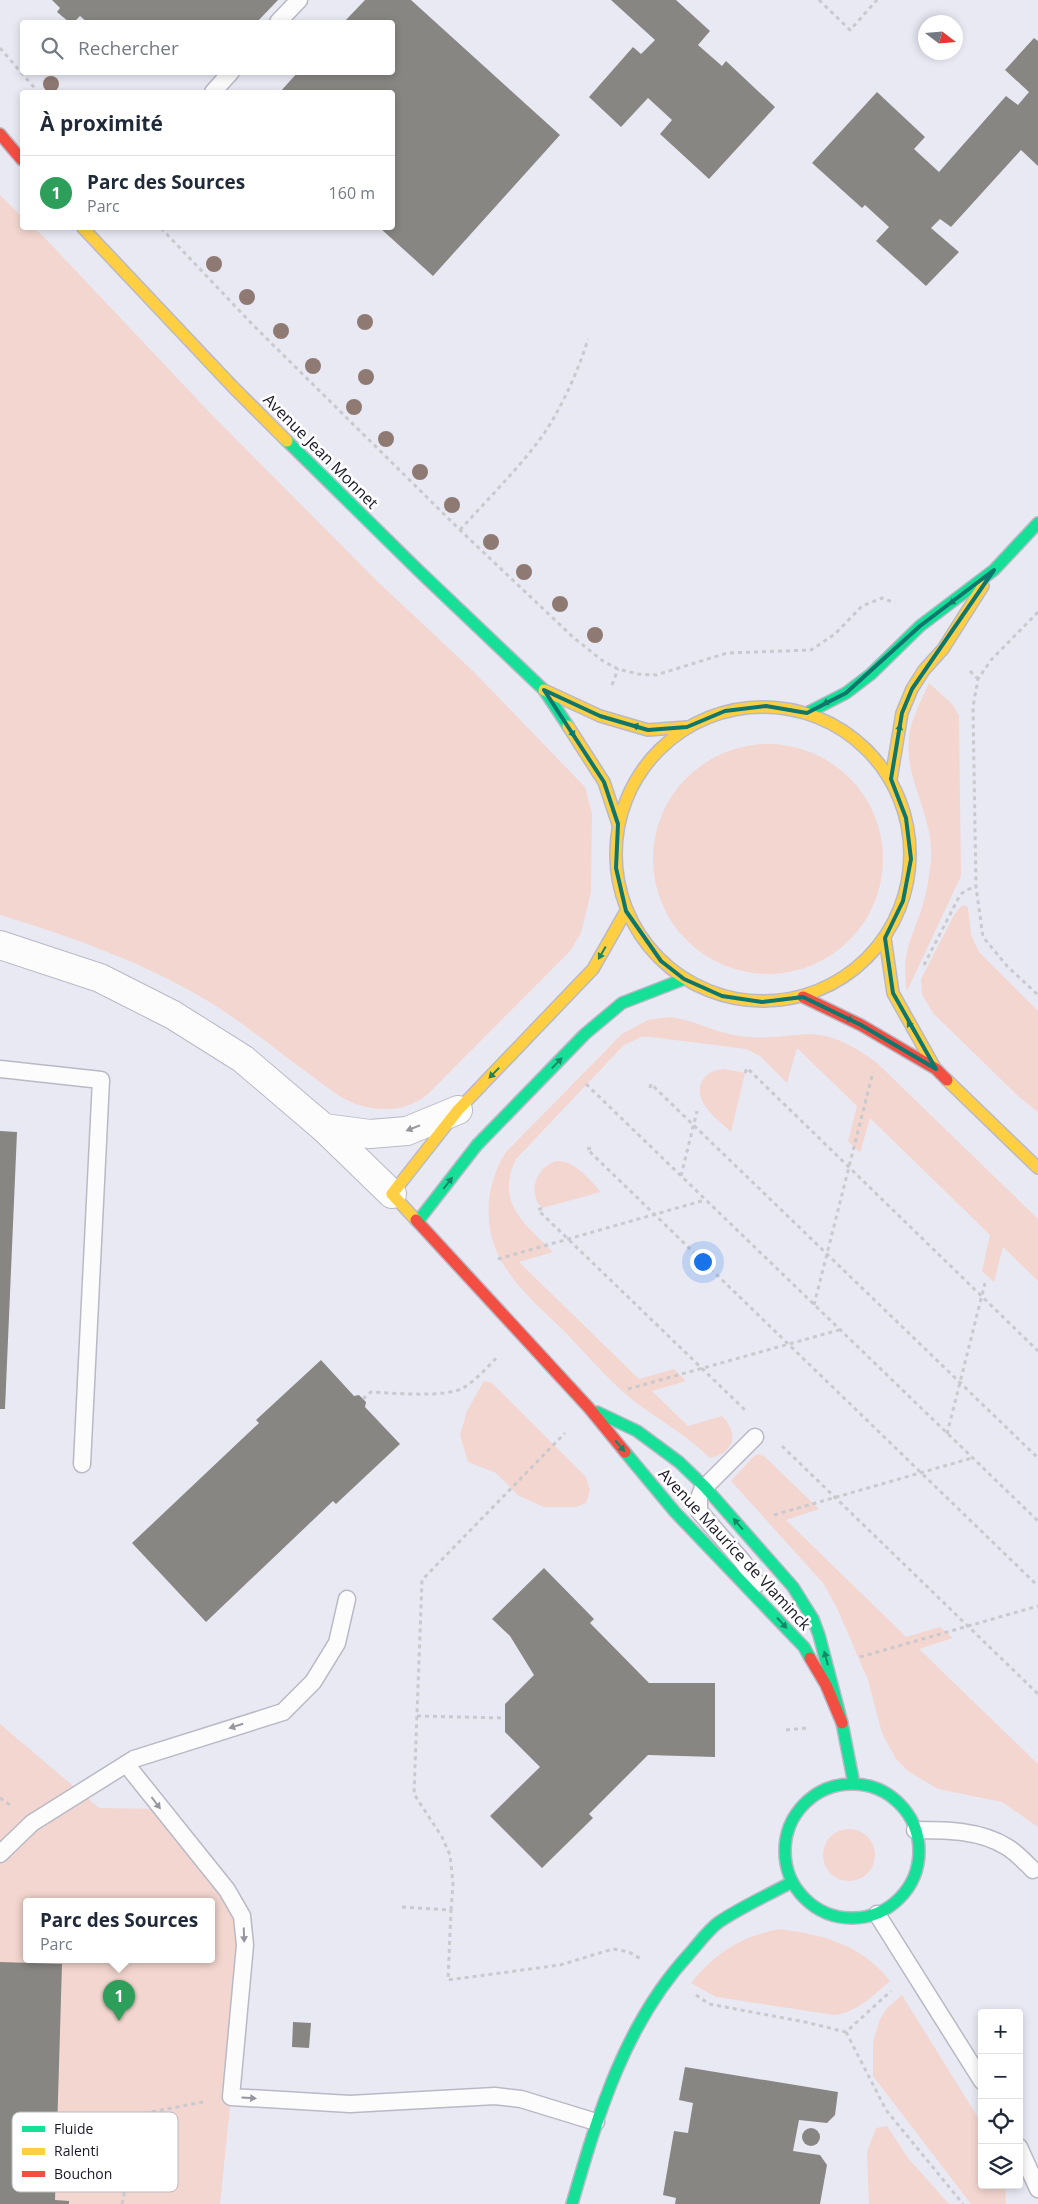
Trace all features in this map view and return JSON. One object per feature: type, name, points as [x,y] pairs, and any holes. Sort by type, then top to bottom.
[{"type":"main road","points":[[0,134],[20,158]]},
{"type":"main road","name":"Avenue Jean Monnet","points":[[85,230],[233,387],[419,571],[544,690],[604,782],[618,824]]},
{"type":"main road","points":[[807,713],[846,693],[871,674],[920,626],[994,570],[1038,524]]},
{"type":"main road","points":[[891,779],[902,713],[912,689],[924,670],[943,649],[994,570]]},
{"type":"main road","name":"Avenue Jean Monnet","points":[[544,690],[600,716],[648,730],[687,727]]},
{"type":"main road","points":[[766,706],[807,713],[840,727],[868,750],[891,779],[906,818],[911,860],[903,900],[885,938],[849,974],[802,997],[762,1002],[722,996],[684,980],[661,961],[641,938],[626,910],[616,868],[618,824],[632,785],[656,752],[687,727],[725,711],[766,706]]},
{"type":"main road","points":[[392,1194],[458,1110],[593,969],[626,910]]},
{"type":"main road","points":[[885,938],[893,993],[936,1069]]},
{"type":"main road","points":[[418,1221],[477,1145],[585,1034],[622,1002],[684,980]]},
{"type":"main road","points":[[802,997],[861,1025],[936,1069],[1033,1156]]},
{"type":"main road","name":"Avenue Maurice de Vlaminck","points":[[392,1194],[589,1408],[675,1512],[804,1648],[816,1666],[842,1723]]},
{"type":"main road","name":"Avenue Maurice de Vlaminck","points":[[589,1408],[637,1431],[662,1448],[705,1487],[793,1587],[805,1605],[822,1643],[842,1723],[854,1784]]},
{"type":"main road","points":[[842,1785],[868,1786],[892,1797],[902,1807],[915,1830],[918,1844],[918,1859],[909,1886],[890,1907],[877,1914],[849,1919],[822,1912],[810,1904],[792,1882],[785,1858],[787,1833],[798,1810],[807,1801],[823,1791],[842,1785]]},
{"type":"main road","points":[[572,2204],[596,2122],[633,2032],[669,1976],[718,1923],[792,1882]]},
{"type":"street","points":[[0,945],[100,978],[173,1015],[243,1059],[324,1128],[392,1194]]},
{"type":"street","points":[[324,1128],[370,1134],[407,1131],[458,1110]]},
{"type":"lane","points":[[280,20],[299,0]]},
{"type":"lane","points":[[215,90],[228,75]]},
{"type":"lane","points":[[0,1068],[101,1080],[82,1464]]},
{"type":"lane","points":[[755,1437],[705,1487],[699,1498],[699,1511],[743,1562],[760,1589],[767,1607]]},
{"type":"lane","points":[[0,1854],[32,1823],[134,1759],[282,1712],[313,1682],[337,1643],[347,1599]]},
{"type":"lane","points":[[126,1764],[226,1890],[242,1916],[244,1945],[231,2097],[350,2104],[495,2096],[522,2099],[596,2122]]},
{"type":"lane","points":[[915,1830],[961,1832],[994,1840],[1008,1847],[1033,1870]]},
{"type":"lane","points":[[877,1914],[978,2075]]},
{"type":"lane","points":[[1023,2156],[1038,2189]]},
{"type":"path","points":[[819,0],[850,30],[877,0]]},
{"type":"path","points":[[0,48],[20,71]]},
{"type":"path","points":[[23,75],[36,90]]},
{"type":"path","points":[[163,230],[254,325],[460,530],[574,638],[603,661],[618,669],[638,674],[656,675],[727,653],[812,650],[835,634],[862,606],[882,598],[891,600],[898,605],[920,626]]},
{"type":"path","points":[[460,530],[539,440],[570,384],[582,359],[588,339]]},
{"type":"path","points":[[1038,612],[991,660],[978,679],[973,708],[976,888],[983,937],[1007,966],[1038,995]]},
{"type":"path","points":[[943,649],[978,679]]},
{"type":"path","points":[[904,1015],[916,1006],[916,987],[920,973],[952,909],[960,895],[966,890],[976,888]]},
{"type":"path","points":[[814,1305],[882,1038]]},
{"type":"path","points":[[560,1060],[1038,1521]]},
{"type":"path","points":[[745,1073],[747,1068],[1038,1350]]},
{"type":"path","points":[[650,1088],[651,1084],[1038,1458]]},
{"type":"path","points":[[681,1176],[697,1111]]},
{"type":"path","points":[[591,1148],[587,1149],[1038,1586]]},
{"type":"path","points":[[492,1261],[705,1200]]},
{"type":"path","points":[[542,1208],[538,1210],[751,1416]]},
{"type":"path","points":[[947,1434],[985,1283]]},
{"type":"path","points":[[622,1390],[840,1330]]},
{"type":"path","points":[[363,1399],[371,1392],[438,1393],[461,1389],[480,1375],[500,1355]]},
{"type":"path","points":[[451,1910],[453,1884],[450,1855],[442,1837],[414,1794],[422,1580],[589,1408]]},
{"type":"path","points":[[779,1443],[1038,1694]]},
{"type":"path","points":[[766,1517],[972,1458]]},
{"type":"path","points":[[852,1660],[1038,1606]]},
{"type":"path","points":[[417,1716],[504,1718]]},
{"type":"path","points":[[846,2032],[886,2110],[963,2204]]},
{"type":"path","points":[[151,2112],[231,2097]]},
{"type":"highlighted area","points":[[994,570],[912,689],[902,713],[891,779],[906,818],[911,859],[903,901],[885,938],[893,993],[936,1069],[861,1025],[803,997],[762,1002],[722,996],[684,979],[661,961],[626,911],[616,868],[618,824],[604,782],[544,690],[600,716],[648,730],[687,727],[725,711],[766,706],[807,713],[846,693],[920,626]]},
{"type":"shaded area","points":[[0,195],[20,215],[20,230],[36,230],[43,236],[214,417],[376,580],[474,672],[585,787],[592,813],[591,892],[581,933],[570,951],[427,1095],[411,1104],[393,1109],[365,1107],[342,1097],[216,1006],[165,977],[111,953],[0,915]]},
{"type":"shaded area","points":[[929,683],[953,705],[959,716],[961,876],[907,991],[905,978],[906,956],[925,898],[931,859],[931,843],[928,828],[911,768],[909,737],[914,716]]},
{"type":"shaded area","points":[[768,744],[801,749],[812,753],[841,770],[857,786],[869,805],[878,826],[883,859],[878,892],[874,903],[857,932],[841,948],[822,960],[801,969],[768,974],[735,969],[724,965],[695,948],[679,932],[667,913],[658,892],[653,859],[658,826],[662,815],[679,786],[695,770],[714,758],[735,749]]},
{"type":"shaded area","points":[[962,905],[968,907],[971,935],[979,952],[1038,1011],[1038,1112],[1019,1097],[933,1013],[922,994],[921,979],[954,915]]},
{"type":"shaded area","points":[[670,1017],[722,1032],[749,1037],[809,1034],[827,1036],[853,1047],[876,1062],[1038,1219],[1038,1281],[1003,1247],[994,1282],[982,1271],[990,1235],[870,1118],[860,1153],[848,1141],[857,1106],[797,1048],[787,1083],[760,1056],[746,1049],[651,1037],[641,1037],[624,1045],[516,1159],[510,1174],[509,1188],[511,1200],[523,1221],[553,1252],[519,1262],[639,1379],[674,1369],[686,1381],[652,1391],[688,1426],[722,1416],[731,1429],[732,1442],[725,1452],[710,1458],[692,1442],[625,1393],[527,1294],[507,1270],[499,1256],[493,1242],[488,1211],[493,1181],[498,1166],[506,1152],[622,1034],[648,1020]]},
{"type":"shaded area","points":[[725,1069],[745,1073],[731,1132],[713,1116],[700,1096],[702,1081],[706,1075]]},
{"type":"shaded area","points":[[557,1161],[576,1167],[601,1192],[542,1208],[537,1202],[535,1195],[536,1181],[544,1168]]},
{"type":"shaded area","points":[[484,1381],[492,1383],[586,1477],[590,1490],[586,1503],[576,1507],[544,1507],[519,1496],[496,1473],[468,1462],[460,1435],[467,1411]]},
{"type":"shaded area","points":[[758,1454],[765,1457],[819,1509],[786,1520],[906,1637],[940,1627],[953,1638],[919,1649],[1038,1764],[1038,1827],[1002,1802],[938,1789],[908,1771],[896,1759],[882,1733],[868,1680],[837,1608],[823,1583],[731,1481]]},
{"type":"shaded area","points":[[0,1724],[99,1808],[160,1809],[239,1909],[231,2097],[220,2204],[0,2204]]},
{"type":"shaded area","points":[[844,1829],[854,1829],[868,1836],[875,1850],[875,1860],[868,1874],[854,1881],[844,1881],[834,1877],[827,1870],[823,1860],[823,1850],[827,1840],[834,1833]]},
{"type":"shaded area","points":[[779,1929],[811,1934],[840,1943],[867,1958],[890,1981],[857,2007],[842,2014],[834,2015],[716,1997],[691,1983],[700,1972],[730,1947],[752,1936]]},
{"type":"shaded area","points":[[902,1995],[978,2118],[978,2189],[1005,2189],[1006,2204],[971,2204],[873,2076],[873,2042],[880,2019],[887,2008]]},
{"type":"shaded area","points":[[887,2126],[908,2158],[949,2204],[869,2204],[867,2152],[876,2128]]},
{"type":"building","points":[[52,0],[278,0],[259,20],[85,20],[80,16],[76,20],[67,20],[57,12],[60,8]]},
{"type":"building","points":[[365,0],[411,0],[560,135],[433,276],[382,230],[395,230],[395,90],[282,90],[295,75],[395,75],[395,20],[346,20]]},
{"type":"building","points":[[611,0],[676,0],[710,31],[698,45],[722,66],[726,61],[775,107],[709,179],[660,134],[672,120],[648,98],[621,127],[589,97],[633,47],[641,54],[655,40]]},
{"type":"building","points":[[1034,38],[1038,41],[1038,166],[1021,150],[951,227],[940,219],[931,228],[959,252],[926,286],[876,241],[889,227],[865,205],[862,208],[812,163],[877,92],[925,137],[914,149],[939,172],[1006,96],[1018,105],[1029,92],[1005,70]]},
{"type":"building","points":[[0,1131],[17,1132],[5,1409],[0,1409]]},
{"type":"building","points":[[321,1360],[354,1396],[359,1395],[366,1402],[365,1407],[400,1444],[336,1504],[333,1501],[206,1622],[132,1543],[259,1423],[256,1420]]},
{"type":"building","points":[[544,1568],[594,1619],[590,1623],[649,1683],[715,1683],[715,1757],[648,1755],[589,1814],[593,1818],[542,1868],[490,1816],[540,1767],[505,1732],[505,1704],[534,1675],[510,1636],[492,1619]]},
{"type":"building","points":[[0,1962],[62,1964],[58,2112],[12,2112],[12,2192],[55,2192],[55,2200],[69,2201],[69,2204],[0,2204]]},
{"type":"building","points":[[293,2022],[311,2023],[309,2048],[292,2047]]},
{"type":"building","points":[[685,2067],[838,2092],[835,2115],[827,2123],[799,2120],[793,2151],[820,2155],[827,2165],[820,2204],[675,2204],[676,2198],[663,2195],[674,2131],[688,2133],[693,2103],[679,2100]]},
{"type":"building","points":[[811,2128],[817,2131],[820,2137],[817,2143],[811,2146],[805,2143],[802,2137],[805,2131]]},
{"type":"traffic: fast","points":[[287,441],[419,571],[544,690],[568,726]]},
{"type":"traffic: fast","points":[[807,713],[846,693],[871,674],[920,626],[994,570],[1038,523]]},
{"type":"traffic: fast","points":[[418,1221],[477,1145],[585,1034],[622,1003],[684,979]]},
{"type":"traffic: fast","points":[[597,1412],[637,1431],[679,1462],[705,1487],[793,1587],[813,1619],[819,1635],[842,1723],[854,1784]]},
{"type":"traffic: fast","points":[[625,1452],[675,1512],[804,1647],[810,1658]]},
{"type":"traffic: fast","points":[[852,1784],[878,1789],[889,1795],[899,1804],[908,1814],[914,1825],[919,1851],[914,1877],[908,1888],[899,1898],[889,1907],[878,1913],[852,1918],[826,1913],[815,1907],[805,1898],[796,1888],[790,1877],[785,1851],[790,1825],[796,1814],[805,1804],[815,1795],[826,1789],[852,1784]]},
{"type":"traffic: fast","points":[[572,2204],[592,2137],[616,2071],[631,2039],[667,1980],[719,1922],[745,1906],[792,1882]]},
{"type":"traffic: slow","points":[[85,230],[233,387],[287,441]]},
{"type":"traffic: slow","points":[[891,779],[902,713],[912,689],[924,670],[943,649],[983,586]]},
{"type":"traffic: slow","points":[[544,690],[600,716],[648,730],[687,727]]},
{"type":"traffic: slow","points":[[763,707],[792,710],[819,718],[845,732],[867,750],[885,772],[899,798],[907,825],[910,854],[907,883],[899,910],[885,936],[867,958],[845,976],[819,990],[792,998],[763,1001],[734,998],[707,990],[681,976],[659,958],[641,936],[627,910],[619,883],[616,854],[619,825],[627,798],[641,772],[659,750],[681,732],[707,718],[734,710],[763,707]]},
{"type":"traffic: slow","points":[[568,726],[604,782],[618,824]]},
{"type":"traffic: slow","points":[[416,1220],[392,1194],[458,1110],[593,969],[626,911]]},
{"type":"traffic: slow","points":[[885,938],[893,993],[935,1068]]},
{"type":"traffic: slow","points":[[947,1080],[1038,1168]]},
{"type":"traffic: jam","points":[[0,134],[20,158]]},
{"type":"traffic: jam","points":[[803,997],[861,1025],[936,1069],[947,1080]]},
{"type":"traffic: jam","points":[[416,1220],[589,1408],[625,1452]]},
{"type":"traffic: jam","points":[[810,1658],[826,1685],[842,1723]]},
{"type":"place","name":"Parc des Sources","points":[[119,2021]]}]
